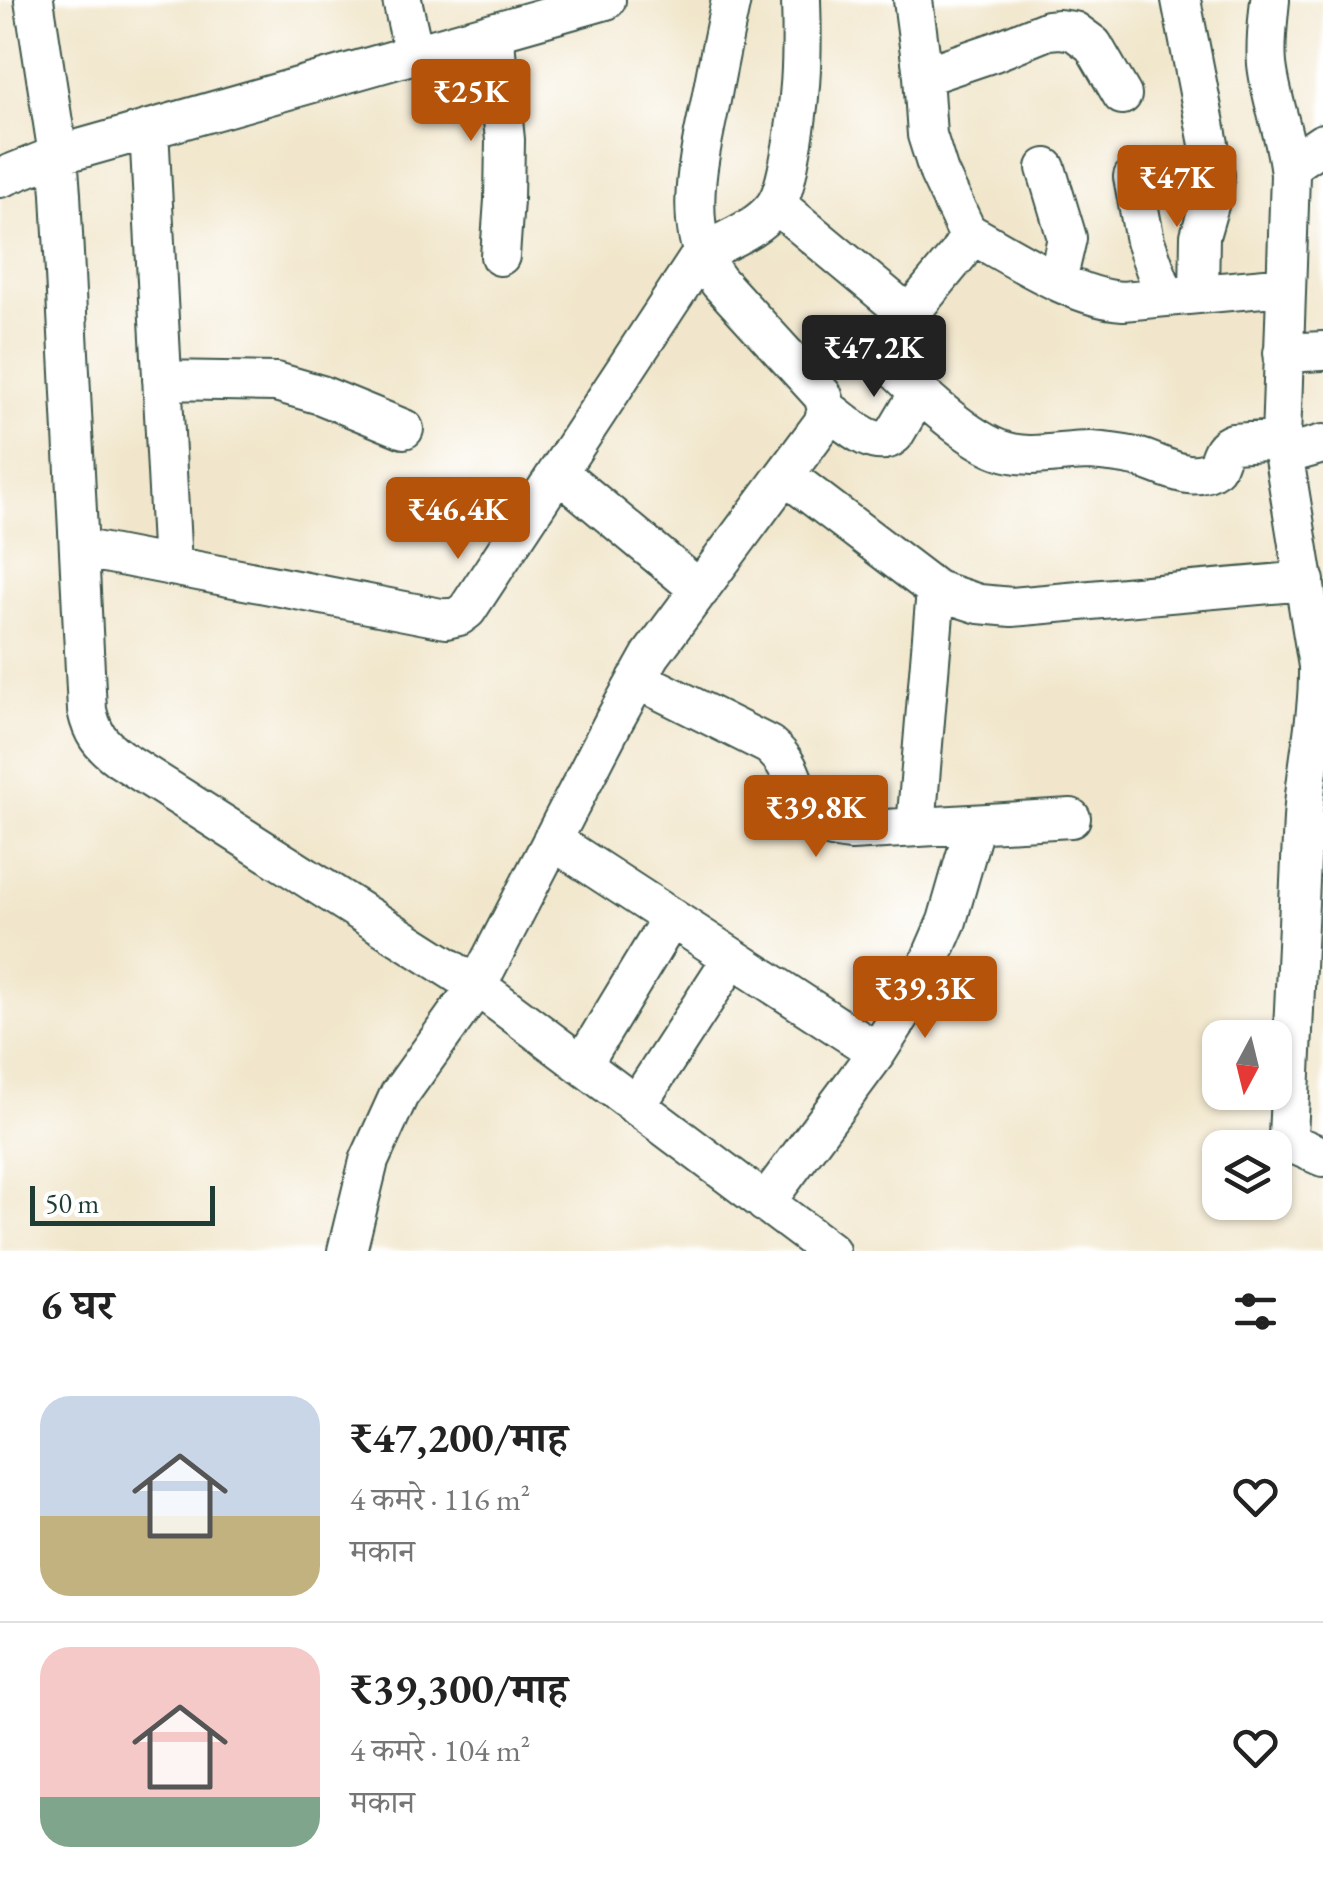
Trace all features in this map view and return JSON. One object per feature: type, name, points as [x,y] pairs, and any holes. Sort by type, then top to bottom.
[{"type":"street","points":[[34,0],[58,155],[91,731],[103,746],[477,986],[830,1251]]},
{"type":"street","points":[[402,0],[414,54]]},
{"type":"street","points":[[0,178],[58,155],[606,0]]},
{"type":"street","points":[[348,1251],[369,1161],[399,1095],[477,986],[637,679],[823,423],[827,409],[823,396],[710,270],[702,252],[696,220],[698,172],[731,0]]},
{"type":"street","points":[[78,548],[446,619],[467,610],[702,252],[752,226],[776,204],[797,123],[803,64],[802,0]]},
{"type":"street","points":[[913,0],[924,118],[932,156],[967,232],[958,255],[888,340],[883,348],[884,358],[972,434],[1014,454],[1091,452],[1137,458],[1182,473],[1201,474],[1216,467],[1222,449],[1233,443],[1282,448],[1323,444]]},
{"type":"street","points":[[1181,0],[1215,175],[1182,295]]},
{"type":"street","points":[[1270,0],[1267,64],[1290,166],[1282,448],[1318,666],[1302,818],[1288,1137],[1293,1144],[1323,1157]]},
{"type":"street","points":[[922,76],[1059,29],[1074,31],[1093,45],[1122,95]]},
{"type":"street","points":[[494,32],[505,153],[500,256]]},
{"type":"street","points":[[149,129],[172,566]]},
{"type":"street","points":[[1290,166],[1323,143]]},
{"type":"street","points":[[1046,168],[1067,238],[1061,264],[1052,277]]},
{"type":"street","points":[[1134,177],[1148,256],[1182,295]]},
{"type":"street","points":[[776,204],[908,315]]},
{"type":"street","points":[[967,232],[1102,300],[1286,286]]},
{"type":"street","points":[[1283,353],[1323,351]]},
{"type":"street","points":[[162,380],[276,382],[321,394],[404,429]]},
{"type":"street","points":[[827,409],[882,442],[894,435],[920,392]]},
{"type":"street","points":[[558,472],[700,590]]},
{"type":"street","points":[[784,475],[936,590],[979,604],[1012,607],[1305,582]]},
{"type":"street","points":[[916,827],[936,590]]},
{"type":"street","points":[[637,679],[769,745],[780,754],[795,781],[806,815],[830,830],[1071,818]]},
{"type":"street","points":[[765,1203],[918,988],[947,922],[974,824]]},
{"type":"street","points":[[552,840],[876,1052]]},
{"type":"street","points":[[582,1065],[671,918]]},
{"type":"street","points":[[636,1106],[732,958]]}]
